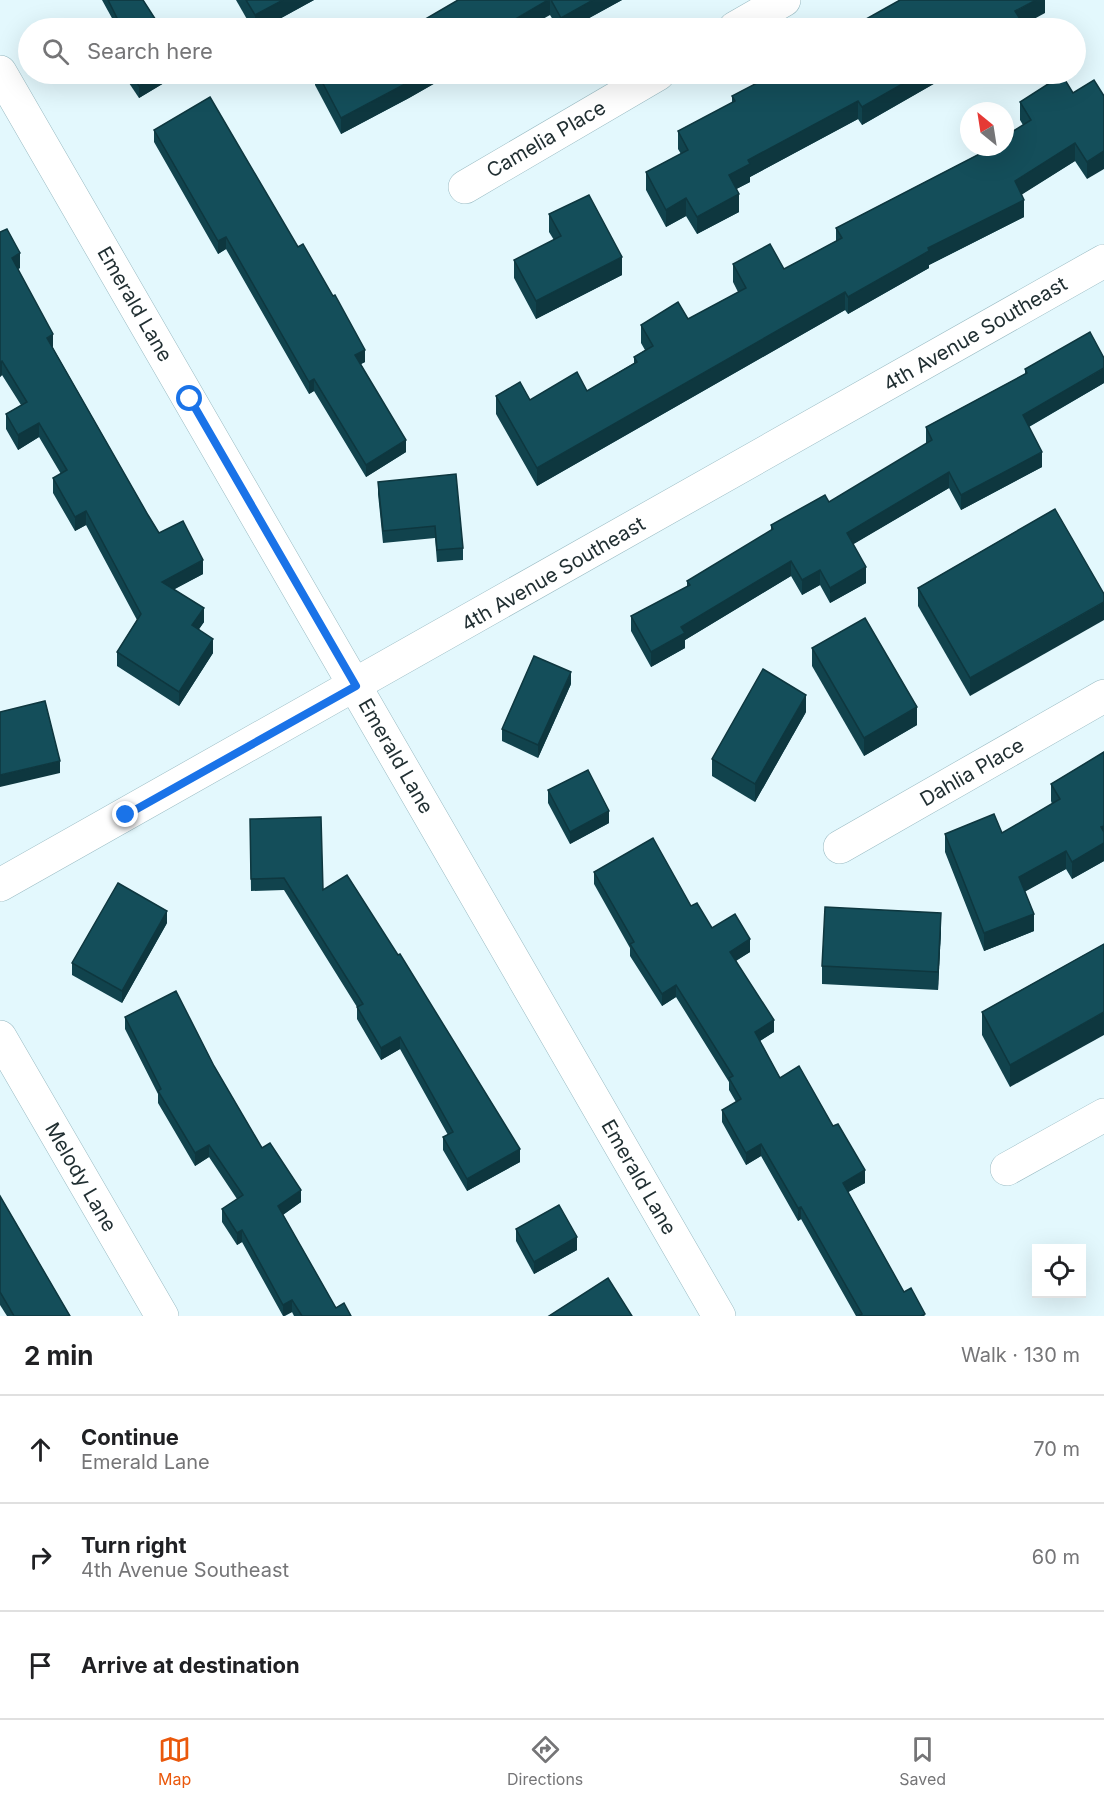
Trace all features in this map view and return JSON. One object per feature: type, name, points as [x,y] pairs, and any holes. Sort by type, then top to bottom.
[{"type":"street","points":[[752,18],[784,0]]},
{"type":"street","name":"Emerald Lane","points":[[0,72],[719,1316]]},
{"type":"street","name":"Camelia Place","points":[[465,187],[641,84]]},
{"type":"street","name":"4th Avenue Southeast","points":[[0,885],[356,686],[1104,261]]},
{"type":"street","name":"Dahlia Place","points":[[840,847],[1104,696]]},
{"type":"street","name":"Melody Lane","points":[[0,1037],[162,1316]]},
{"type":"street","points":[[1007,1169],[1104,1115]]},
{"type":"building","points":[[108,0],[143,0],[155,18],[117,18]]},
{"type":"building","points":[[246,0],[283,0],[255,15]]},
{"type":"building","points":[[458,0],[548,0],[517,18],[427,18]]},
{"type":"building","points":[[551,0],[593,0],[561,18]]},
{"type":"building","points":[[900,0],[1036,0],[1015,11],[1019,18],[868,18]]},
{"type":"building","points":[[1094,80],[1104,96],[1104,151],[1087,162],[1075,143],[1015,181],[1024,200],[928,248],[929,251],[848,297],[845,292],[537,468],[496,396],[520,382],[530,400],[577,372],[587,391],[637,362],[634,357],[653,346],[641,325],[678,302],[688,319],[746,288],[733,264],[770,244],[784,269],[842,238],[836,228],[976,156],[1014,156],[1014,131],[1031,120],[1020,102],[1048,84],[1068,84],[1073,93]]},
{"type":"building","points":[[323,84],[405,84],[341,118]]},
{"type":"building","points":[[755,84],[902,84],[862,107],[858,101],[748,160],[750,164],[729,175],[739,194],[697,217],[686,198],[666,210],[646,172],[688,150],[678,131],[735,101],[732,96]]},
{"type":"building","points":[[210,97],[298,247],[303,244],[333,296],[335,295],[365,350],[355,355],[406,440],[366,465],[314,379],[309,382],[226,237],[218,241],[154,130]]},
{"type":"building","points":[[589,195],[622,257],[536,301],[514,260],[561,236],[549,214]]},
{"type":"building","points":[[7,229],[20,253],[12,258],[53,334],[47,338],[148,515],[159,533],[183,521],[203,560],[162,582],[204,608],[192,625],[213,639],[179,692],[117,652],[141,614],[86,511],[75,517],[53,478],[67,470],[39,423],[18,435],[6,414],[27,402],[2,361],[0,362],[0,232]]},
{"type":"building","points":[[1090,332],[1104,358],[1104,368],[1023,415],[1042,452],[961,495],[949,472],[847,533],[866,567],[830,588],[820,570],[802,580],[791,561],[681,627],[685,633],[651,652],[631,616],[690,585],[687,581],[773,529],[771,525],[825,495],[829,502],[932,440],[926,427],[1027,373],[1025,369]]},
{"type":"building","points":[[456,474],[463,548],[437,550],[435,526],[383,531],[378,482]]},
{"type":"building","points":[[1055,509],[1104,594],[1104,602],[970,678],[918,588]]},
{"type":"building","points":[[865,618],[917,707],[864,738],[812,648]]},
{"type":"building","points":[[534,656],[571,672],[538,745],[502,729]]},
{"type":"building","points":[[763,669],[806,695],[755,784],[712,759]]},
{"type":"building","points":[[45,701],[60,761],[0,775],[0,712]]},
{"type":"building","points":[[1104,752],[1104,826],[1101,827],[1104,832],[1104,843],[1072,862],[1066,851],[1019,877],[1034,914],[984,933],[945,834],[994,814],[1002,833],[1060,799],[1051,784]]},
{"type":"building","points":[[588,770],[609,811],[570,832],[548,790]]},
{"type":"building","points":[[321,817],[323,890],[347,875],[398,955],[400,954],[520,1149],[467,1179],[443,1137],[453,1132],[400,1037],[381,1048],[357,1007],[363,1004],[284,878],[251,879],[250,819]]},
{"type":"building","points":[[653,838],[691,906],[697,903],[712,928],[735,914],[750,939],[730,952],[774,1020],[755,1032],[780,1078],[799,1066],[833,1126],[838,1124],[865,1170],[843,1183],[904,1292],[911,1288],[925,1314],[921,1316],[858,1316],[862,1314],[801,1207],[798,1208],[761,1144],[746,1153],[722,1110],[741,1099],[729,1078],[733,1076],[676,985],[662,994],[630,944],[634,942],[594,872]]},
{"type":"building","points":[[118,883],[167,911],[122,991],[72,963]]},
{"type":"building","points":[[825,907],[941,913],[938,972],[822,966]]},
{"type":"building","points":[[1104,944],[1104,1012],[1010,1065],[982,1012]]},
{"type":"building","points":[[176,991],[214,1066],[262,1148],[270,1143],[301,1190],[278,1206],[336,1308],[344,1303],[351,1316],[302,1316],[292,1300],[283,1305],[242,1230],[237,1233],[222,1209],[243,1195],[209,1145],[195,1153],[158,1091],[161,1089],[125,1017]]},
{"type":"building","points":[[0,1196],[70,1316],[14,1316],[0,1292]]},
{"type":"building","points":[[559,1205],[577,1237],[534,1262],[516,1229]]},
{"type":"building","points":[[608,1278],[632,1316],[549,1316]]},
{"type":"route","points":[[126,815],[356,686],[190,399]]}]
